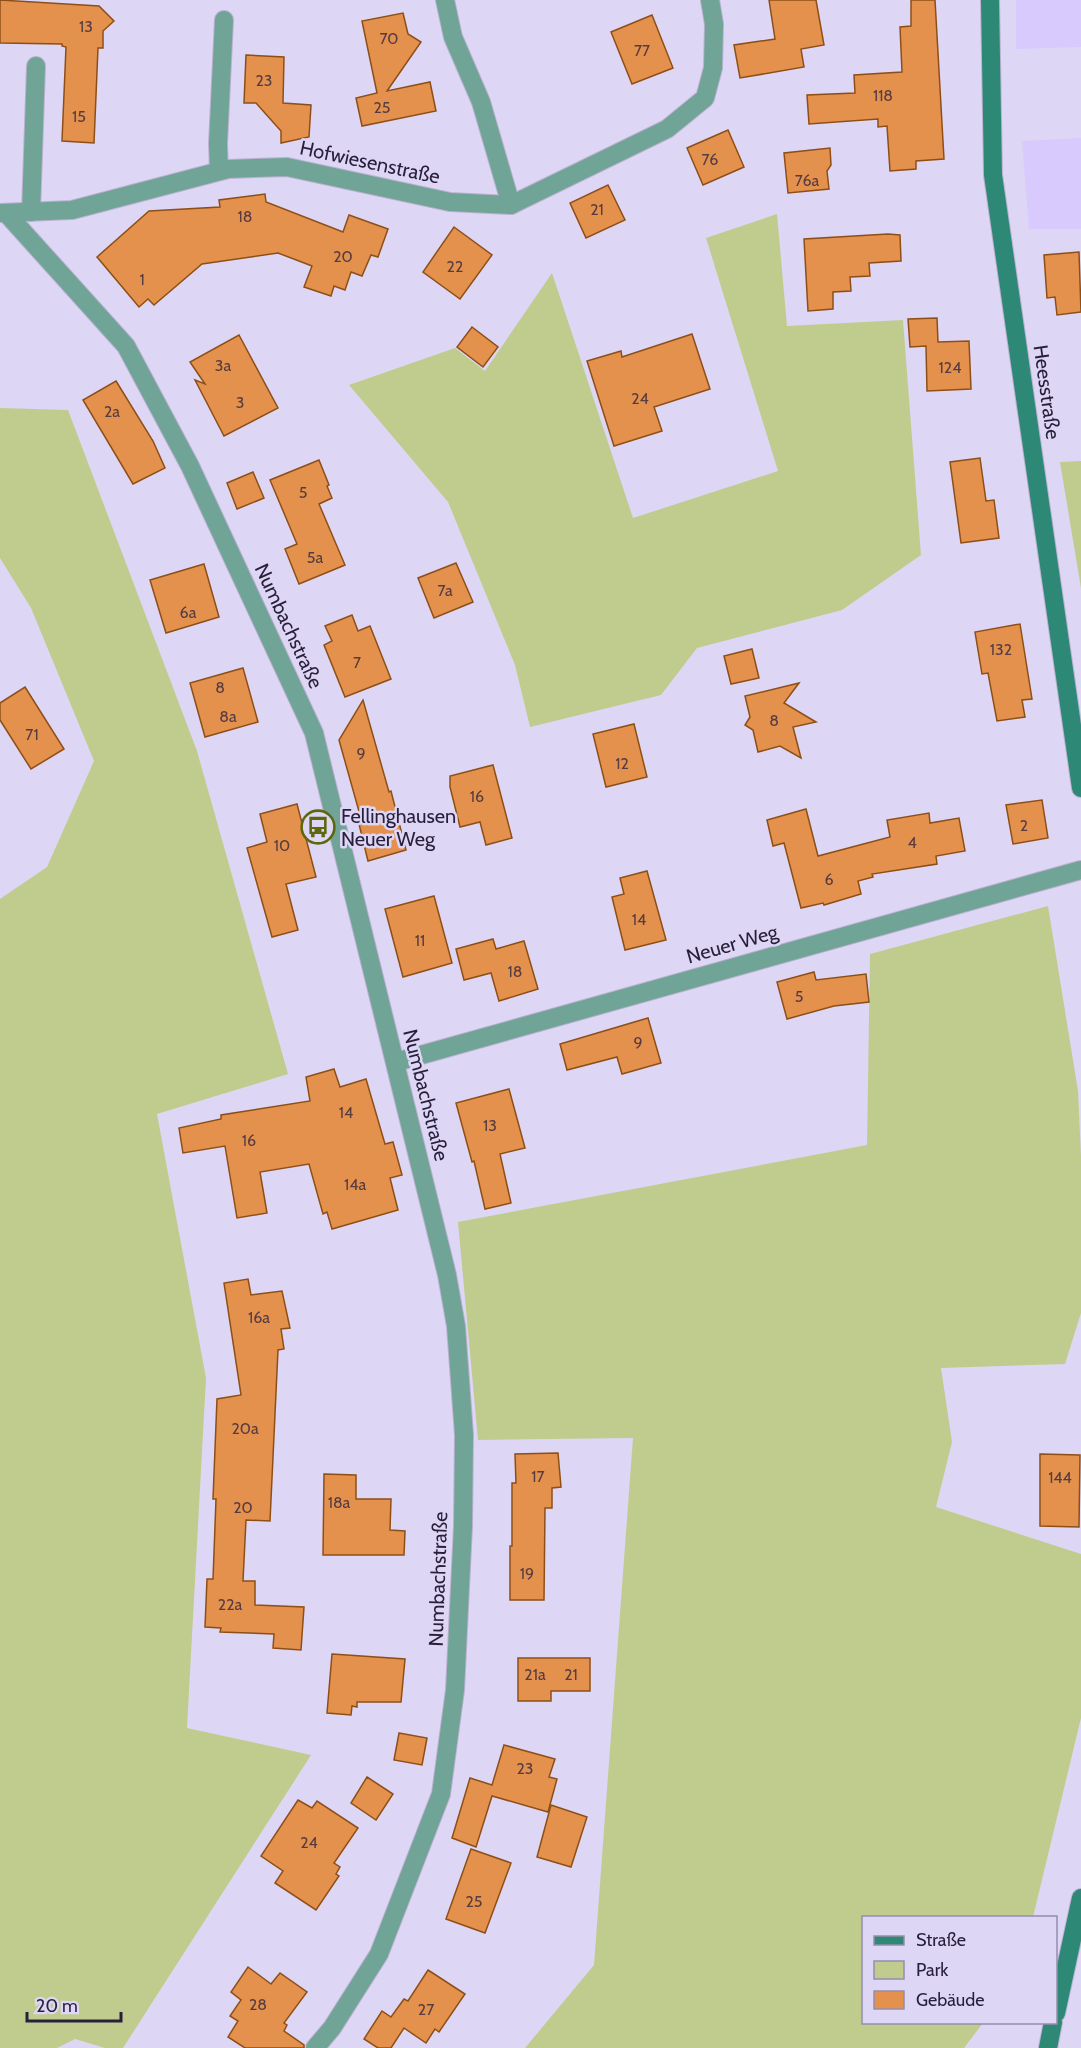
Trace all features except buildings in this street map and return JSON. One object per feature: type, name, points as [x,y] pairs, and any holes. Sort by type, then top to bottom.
[{"type":"main road","name":"Heesstraße","points":[[990,0],[993,175],[1081,789]]},
{"type":"main road","points":[[1057,2008],[1081,1898]]},
{"type":"main road","points":[[1048,2048],[1053,2024]]},
{"type":"street","points":[[445,0],[453,37],[481,102],[511,205],[667,129],[705,98],[713,68],[714,24],[710,0]]},
{"type":"street","points":[[219,171],[218,144],[224,20]]},
{"type":"street","points":[[31,212],[36,66]]},
{"type":"street","name":"Hofwiesenstraße","points":[[3,213],[72,210],[228,169],[287,167],[450,202],[511,205]]},
{"type":"street","name":"Numbachstraße","points":[[3,213],[126,346],[190,466],[314,733],[396,1062],[447,1275],[456,1326],[464,1435],[463,1526],[455,1690],[441,1794],[379,1954],[332,2028],[315,2048]]},
{"type":"street","name":"Neuer Weg","points":[[396,1062],[1081,870]]},
{"type":"shaded area","points":[[1016,0],[1081,0],[1081,47],[1016,49]]},
{"type":"shaded area","points":[[1081,138],[1081,229],[1029,229],[1022,141]]},
{"type":"green space","points":[[777,214],[787,326],[903,320],[921,555],[842,610],[697,648],[661,695],[530,727],[515,665],[448,502],[349,385],[455,348],[485,371],[552,273],[633,518],[778,471],[706,238]]},
{"type":"green space","points":[[0,408],[68,410],[197,751],[288,1074],[157,1114],[206,1378],[187,1728],[311,1755],[123,2048],[105,2048],[75,2039],[57,2048],[0,2048],[0,899],[47,867],[94,761],[31,608],[0,558]]},
{"type":"green space","points":[[1081,461],[1081,588],[1060,462]]},
{"type":"green space","points":[[1048,906],[1078,1091],[1081,1156],[1081,1313],[1065,1364],[941,1368],[952,1442],[936,1507],[1081,1554],[1081,1718],[1033,1916],[862,1916],[862,2024],[982,2024],[964,2048],[525,2048],[594,1965],[633,1438],[478,1440],[458,1222],[867,1145],[870,954]]},
{"type":"place","name":"Fellinghausen Neuer Weg","points":[[318,827]]}]
